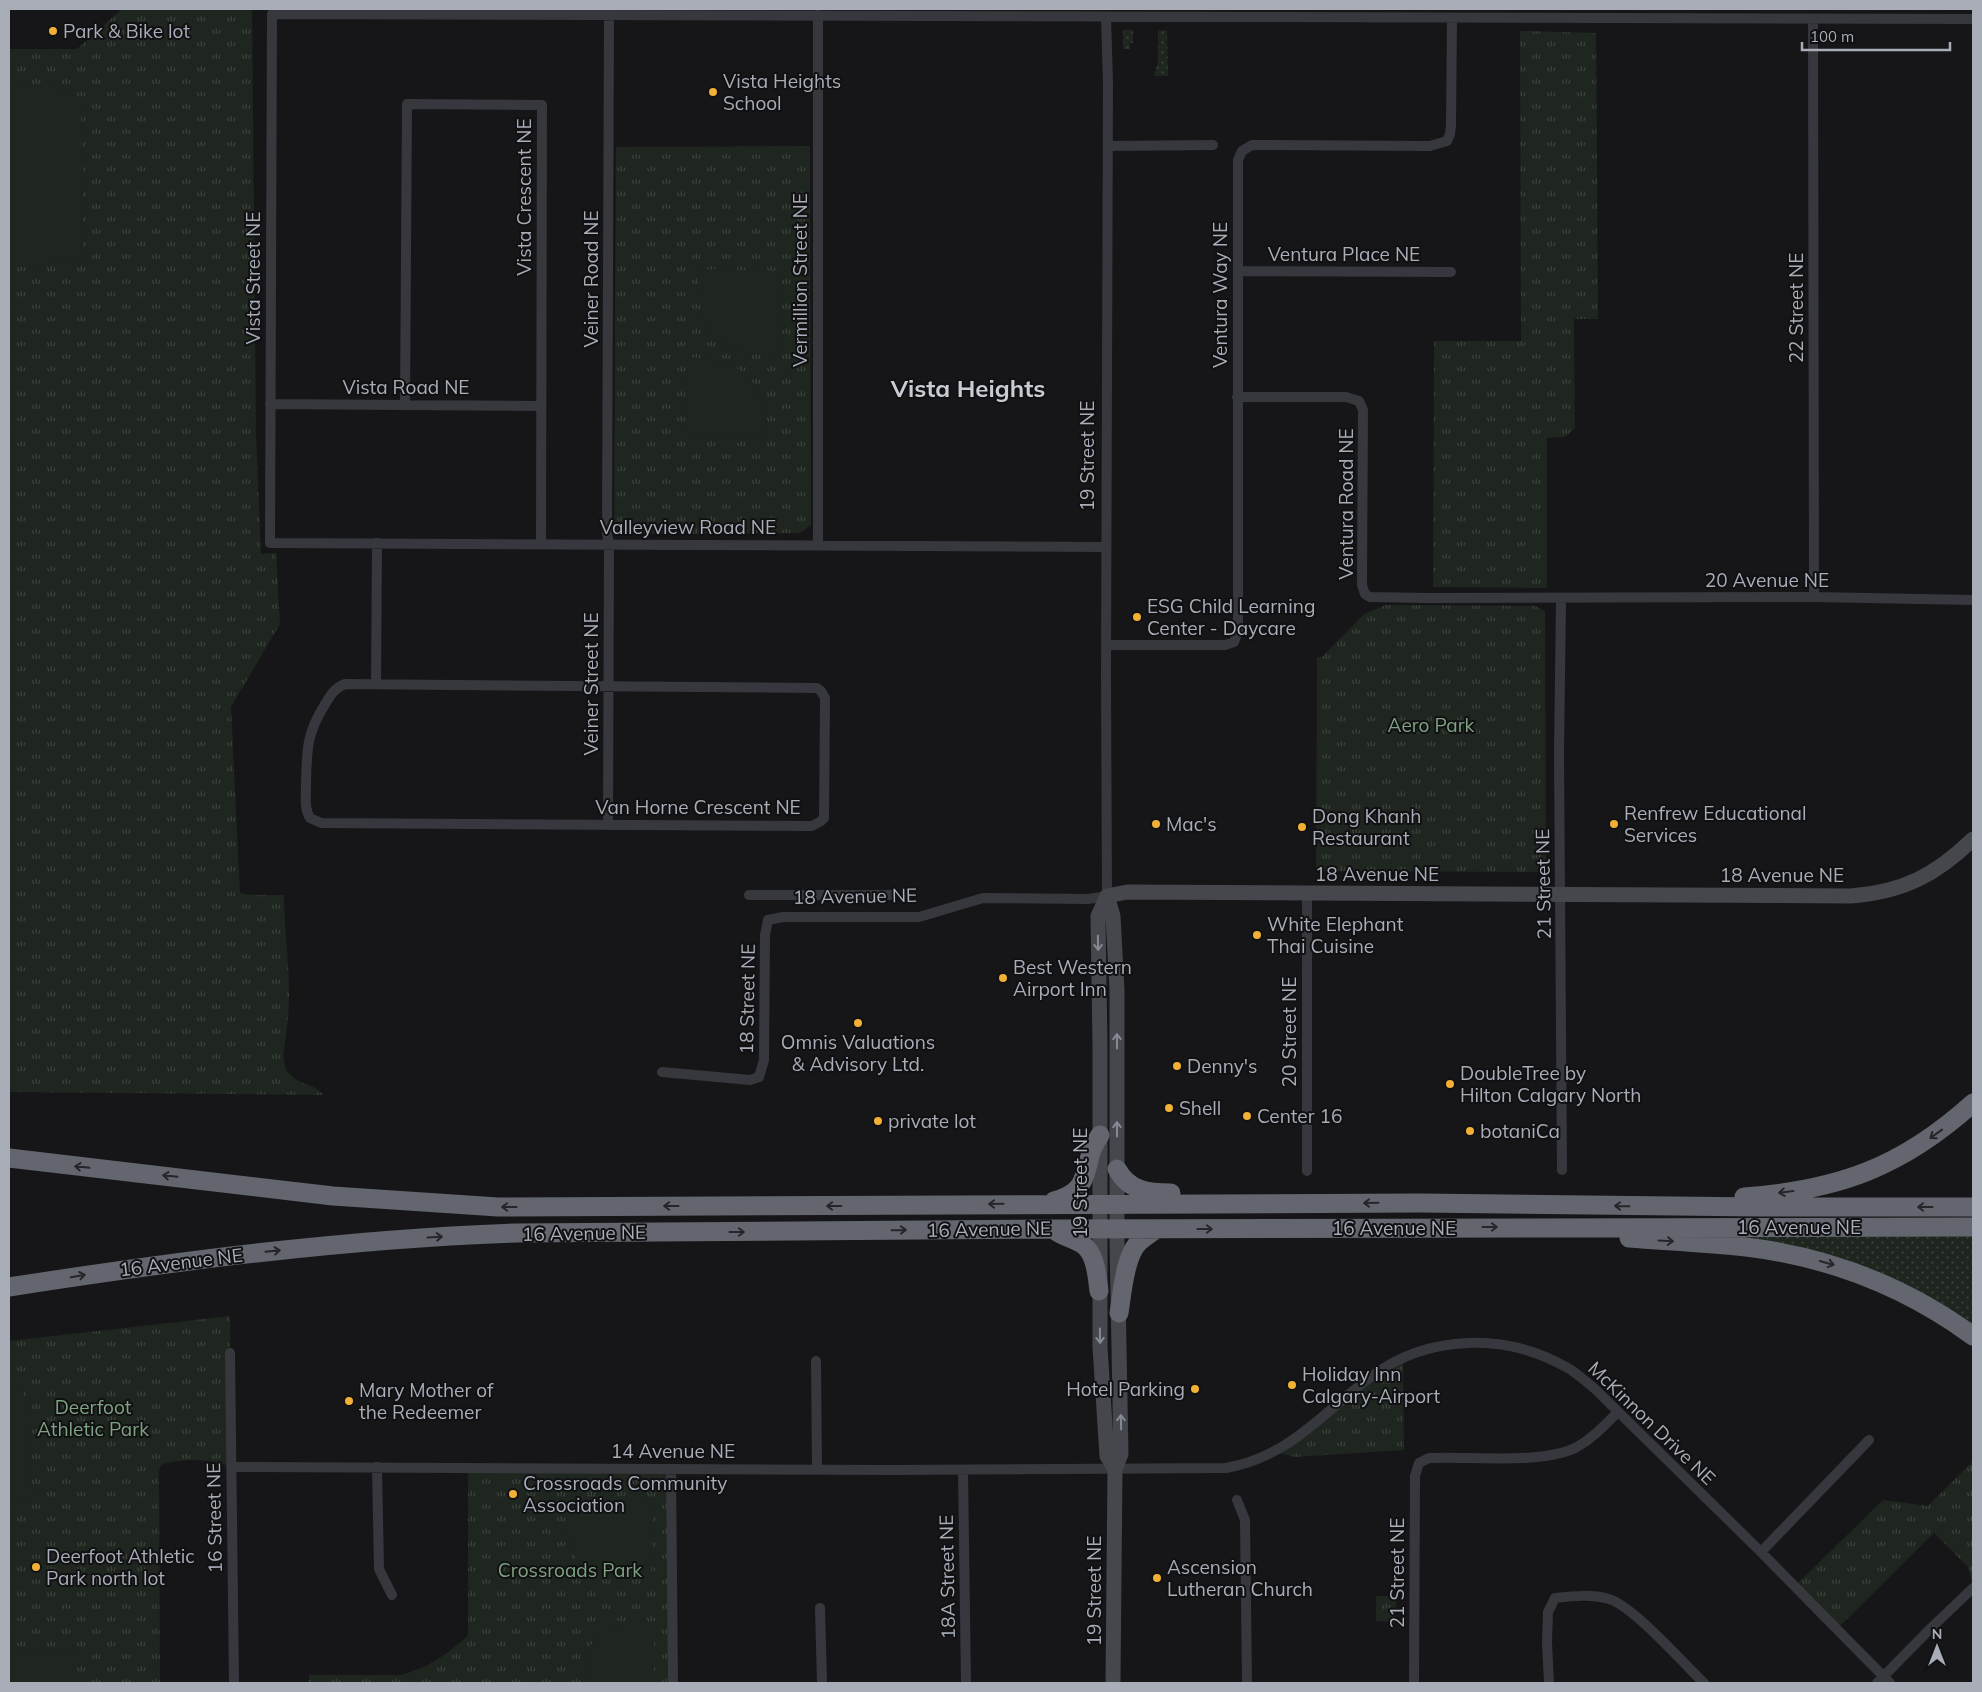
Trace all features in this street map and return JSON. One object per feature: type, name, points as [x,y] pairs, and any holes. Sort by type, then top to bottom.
[{"type":"highway","points":[[1649,1206],[1695,1199],[1790,1192],[1844,1180],[1880,1167],[1917,1147],[1938,1134],[1973,1103]]},
{"type":"highway","points":[[1045,1204],[1072,1194],[1081,1186],[1087,1172],[1092,1150],[1100,1135]]},
{"type":"highway","name":"16 Avenue NE","points":[[9,1158],[333,1196],[498,1207],[1420,1203],[1973,1207]]},
{"type":"highway","points":[[1117,1169],[1126,1182],[1142,1191],[1154,1193],[1278,1194],[1298,1204]]},
{"type":"highway","points":[[1566,1227],[1604,1235],[1748,1248],[1824,1262],[1892,1286],[1932,1308],[1973,1336]]},
{"type":"highway","name":"16 Avenue NE","points":[[9,1287],[269,1251],[433,1236],[552,1232],[1973,1227]]},
{"type":"highway","points":[[1052,1229],[1084,1245],[1090,1253],[1096,1268],[1100,1291]]},
{"type":"highway","points":[[1119,1313],[1126,1274],[1134,1248],[1140,1241],[1156,1230]]},
{"type":"highway","points":[[9,1300],[32,1295],[54,1280]]},
{"type":"street","name":"Vista Street NE","points":[[270,543],[272,14],[609,15]]},
{"type":"street","points":[[609,15],[1452,18],[1561,14],[1813,19],[1973,19]]},
{"type":"street","name":"Veiner Road NE","points":[[609,15],[607,528],[609,544]]},
{"type":"street","name":"Vermillion Street NE","points":[[818,15],[818,545]]},
{"type":"street","name":"19 Street NE","points":[[1106,17],[1108,146],[1107,896],[1113,916],[1117,990],[1117,1169],[1108,1204]]},
{"type":"street","name":"Ventura Way NE","points":[[1106,645],[1225,645],[1234,642],[1238,631],[1238,160],[1242,151],[1252,146],[1430,146],[1447,141],[1451,125],[1452,18]]},
{"type":"street","name":"22 Street NE","points":[[1813,19],[1814,597]]},
{"type":"street","name":"Vista Crescent NE","points":[[405,405],[407,104],[542,105],[541,543]]},
{"type":"street","points":[[1108,146],[1213,146]]},
{"type":"street","name":"Ventura Place NE","points":[[1238,272],[1451,272]]},
{"type":"street","name":"Ventura Road NE","points":[[1237,396],[1346,397],[1359,401],[1363,410],[1362,585],[1365,594],[1370,597],[1561,598]]},
{"type":"street","name":"Vista Road NE","points":[[270,404],[541,406]]},
{"type":"street","name":"Valleyview Road NE","points":[[270,543],[1106,547]]},
{"type":"street","points":[[376,684],[377,543]]},
{"type":"street","name":"Veiner Street NE","points":[[608,824],[609,544]]},
{"type":"street","name":"20 Avenue NE","points":[[1561,598],[1814,597],[1973,600]]},
{"type":"street","name":"21 Street NE","points":[[1561,598],[1559,754],[1562,1170]]},
{"type":"street","name":"Van Horne Crescent NE","points":[[345,684],[376,684],[816,688],[821,691],[825,698],[824,818],[812,826],[331,823],[315,821],[307,813],[306,807],[307,752],[314,722],[332,692],[338,687],[345,684]]},
{"type":"street","name":"18 Avenue NE","points":[[768,920],[783,917],[919,917],[983,898],[1088,899],[1127,892],[1307,894],[1864,894],[1898,888],[1930,875],[1960,853],[1973,839]]},
{"type":"street","name":"20 Street NE","points":[[1307,894],[1307,1171]]},
{"type":"street","name":"18 Avenue NE","points":[[749,895],[893,895]]},
{"type":"street","name":"19 Street NE","points":[[1107,896],[1098,916],[1100,1135],[1108,1204],[1108,1229],[1100,1291],[1100,1355],[1107,1456],[1115,1469]]},
{"type":"street","name":"18 Street NE","points":[[662,1072],[750,1080],[760,1077],[764,1060],[765,935],[768,920]]},
{"type":"street","name":"19 Street NE","points":[[1108,1229],[1119,1313],[1121,1454],[1115,1469],[1113,1683]]},
{"type":"street","name":"McKinnon Drive NE","points":[[1115,1469],[1216,1469],[1237,1466],[1274,1452],[1293,1440],[1388,1365],[1422,1351],[1475,1342],[1509,1344],[1552,1359],[1568,1368],[1594,1388],[1761,1552],[1883,1681]]},
{"type":"street","name":"16 Street NE","points":[[230,1353],[234,1683]]},
{"type":"street","points":[[816,1361],[817,1469]]},
{"type":"street","name":"21 Street NE","points":[[1414,1683],[1415,1476],[1419,1463],[1429,1458],[1552,1455],[1576,1447],[1592,1436],[1618,1412]]},
{"type":"street","points":[[1761,1552],[1869,1440]]},
{"type":"street","name":"14 Avenue NE","points":[[232,1467],[1115,1469]]},
{"type":"street","points":[[377,1467],[379,1569],[392,1595]]},
{"type":"street","points":[[671,1469],[673,1683]]},
{"type":"street","name":"18A Street NE","points":[[963,1470],[966,1683]]},
{"type":"street","points":[[1237,1500],[1245,1520],[1246,1683]]},
{"type":"street","points":[[1883,1681],[1930,1628],[1973,1588]]},
{"type":"street","points":[[1549,1683],[1548,1612],[1555,1598],[1586,1595],[1610,1600],[1630,1611],[1704,1683]]},
{"type":"street","points":[[820,1608],[822,1683]]},
{"type":"green space","points":[[122,9],[252,9],[256,434],[261,554],[276,553],[280,624],[231,707],[240,893],[284,895],[289,977],[289,1010],[284,1054],[285,1064],[286,1069],[294,1078],[315,1088],[323,1095],[9,1092],[9,49],[77,49]]},
{"type":"green space","points":[[1123,30],[1133,30],[1133,43],[1130,43],[1130,49],[1123,49]]},
{"type":"green space","points":[[1167,30],[1168,76],[1154,76],[1158,61],[1158,31]]},
{"type":"green space","points":[[1520,31],[1596,33],[1598,319],[1574,319],[1575,428],[1565,437],[1547,438],[1547,588],[1433,587],[1434,341],[1521,341]]},
{"type":"green space","points":[[50,87],[59,89],[68,92],[81,106],[83,262],[9,267],[9,88]]},
{"type":"green space","points":[[810,146],[811,525],[800,533],[614,534],[616,147]]},
{"type":"green space","points":[[699,269],[778,271],[782,276],[780,356],[738,350],[724,345],[713,336],[706,325],[701,311]]},
{"type":"green space","points":[[687,357],[722,362],[736,368],[747,376],[756,386],[762,399],[766,435],[693,436],[688,432]]},
{"type":"green space","name":"Aero Park","points":[[1386,605],[1535,606],[1545,611],[1546,862],[1540,872],[1316,871],[1317,657],[1322,657],[1364,614]]},
{"type":"green space","points":[[1973,1234],[1973,1330],[1965,1323],[1748,1241],[1749,1237]]},
{"type":"green space","name":"Deerfoot Athletic Park","points":[[230,1316],[231,1467],[216,1462],[187,1460],[161,1465],[159,1471],[160,1683],[9,1683],[9,1341]]},
{"type":"green space","points":[[1403,1358],[1404,1450],[1295,1457],[1274,1452]]},
{"type":"green space","points":[[9,1383],[15,1383],[23,1390],[33,1499],[9,1501]]},
{"type":"green space","points":[[1973,1461],[1973,1587],[1968,1567],[1934,1533],[1836,1630],[1794,1587],[1883,1500],[1928,1506]]},
{"type":"green space","name":"Crossroads Park","points":[[468,1467],[671,1469],[673,1683],[309,1683],[309,1675],[401,1675],[437,1660],[468,1635]]},
{"type":"green space","points":[[567,1502],[646,1502],[652,1511],[651,1578],[608,1576],[596,1573],[585,1567],[577,1559],[570,1546],[567,1527]]},
{"type":"green space","points":[[1376,1596],[1396,1596],[1396,1622],[1376,1621]]},
{"type":"green space","points":[[624,1626],[654,1626],[654,1683],[585,1683],[585,1660],[596,1637],[601,1630]]},
{"type":"green space","points":[[65,1649],[75,1657],[75,1683],[9,1683],[9,1650]]},
{"type":"place","name":"Park & Bike lot","points":[[53,31]]},
{"type":"place","name":"Vista Heights School","points":[[713,92]]},
{"type":"place","name":"ESG Child Learning Center - Daycare","points":[[1137,617]]},
{"type":"place","name":"Mac's","points":[[1156,824]]},
{"type":"place","name":"Renfrew Educational Services","points":[[1614,824]]},
{"type":"place","name":"Dong Khanh Restaurant","points":[[1302,827]]},
{"type":"place","name":"White Elephant Thai Cuisine","points":[[1257,935]]},
{"type":"place","name":"Best Western Airport Inn","points":[[1003,978]]},
{"type":"place","name":"Omnis Valuations & Advisory Ltd.","points":[[858,1023]]},
{"type":"place","name":"Denny's","points":[[1177,1066]]},
{"type":"place","name":"DoubleTree by Hilton Calgary North","points":[[1450,1084]]},
{"type":"place","name":"Shell","points":[[1169,1108]]},
{"type":"place","name":"Center 16","points":[[1247,1116]]},
{"type":"place","name":"private lot","points":[[878,1121]]},
{"type":"place","name":"botaniCa","points":[[1470,1131]]},
{"type":"place","name":"Holiday Inn Calgary-Airport","points":[[1292,1385]]},
{"type":"place","name":"Hotel Parking","points":[[1195,1389]]},
{"type":"place","name":"Mary Mother of the Redeemer","points":[[349,1401]]},
{"type":"place","name":"Crossroads Community Association","points":[[513,1494]]},
{"type":"place","name":"Deerfoot Athletic Park north lot","points":[[36,1567]]},
{"type":"place","name":"Ascension Lutheran Church","points":[[1157,1578]]},
{"type":"district","name":"Vista Heights","points":[[968,388]]}]
